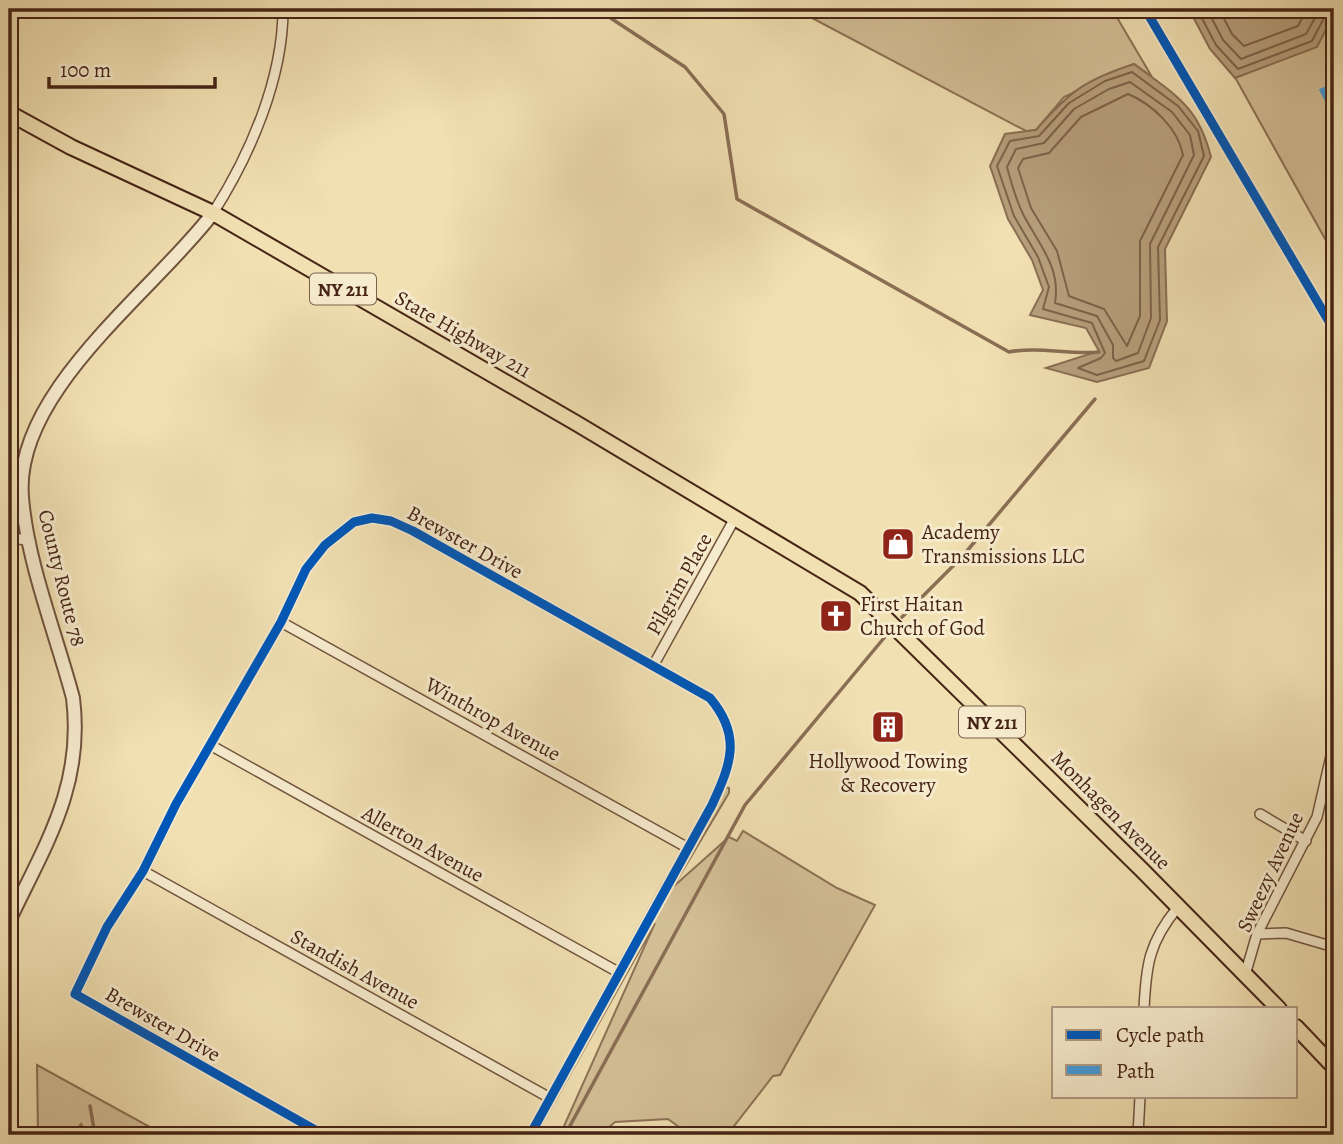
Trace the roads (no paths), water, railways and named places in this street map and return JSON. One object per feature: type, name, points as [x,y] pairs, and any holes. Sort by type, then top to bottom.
[{"type":"main road","name":"State Highway 211","points":[[9,113],[71,147],[213,213],[669,480]]},
{"type":"main road","name":"Monhagen Avenue","points":[[669,480],[823,569],[879,609],[1277,1007]]},
{"type":"main road","points":[[1298,1029],[1334,1067]]},
{"type":"street","points":[[213,213],[236,176],[270,89],[279,50],[283,9]]},
{"type":"street","name":"County Route 78","points":[[9,921],[60,813],[72,779],[77,728],[73,698],[30,541],[22,494],[23,466],[38,422],[53,393],[76,363],[190,243],[213,213]]},
{"type":"street","name":"Brewster Drive","points":[[324,1135],[75,994],[107,927],[143,871],[176,804],[212,746],[281,622],[306,569],[325,545],[354,522],[372,518],[391,521],[413,531],[710,698],[722,713],[731,739],[724,780],[530,1135]]},
{"type":"street","name":"Pilgrim Place","points":[[653,666],[735,518]]},
{"type":"street","points":[[9,537],[30,541]]},
{"type":"street","name":"Winthrop Avenue","points":[[281,622],[688,848]]},
{"type":"street","name":"Sweezy Avenue","points":[[1245,975],[1257,934],[1317,817],[1334,743]]},
{"type":"street","name":"Allerton Avenue","points":[[212,746],[618,972]]},
{"type":"street","points":[[1260,814],[1306,841]]},
{"type":"street","name":"Standish Avenue","points":[[143,871],[550,1098]]},
{"type":"street","points":[[1144,1007],[1149,956],[1155,938],[1178,907]]},
{"type":"street","points":[[1257,934],[1286,933],[1334,947]]},
{"type":"street","points":[[1138,1135],[1140,1098]]},
{"type":"water","points":[[1189,9],[1334,9],[1334,14],[1317,47],[1235,78],[1210,49]]},
{"type":"water","points":[[1134,64],[1173,93],[1192,113],[1206,139],[1211,157],[1165,249],[1167,321],[1149,368],[1097,382],[1046,368],[1099,351],[1086,328],[1030,315],[1043,290],[1032,260],[1008,219],[990,166],[1005,134],[1036,130],[1079,88]]},
{"type":"waterway","points":[[600,9],[685,67],[724,114],[737,199],[1009,352],[1099,352]]},
{"type":"waterway","points":[[902,617],[961,558],[1095,399]]},
{"type":"waterway","points":[[565,1135],[745,805],[889,632]]},
{"type":"waterway","points":[[90,1106],[95,1135]]},
{"type":"place","name":"Academy Transmissions LLC","points":[[898,544]]},
{"type":"place","name":"First Haitan Church of God","points":[[836,616]]},
{"type":"place","name":"Hollywood Towing & Recovery","points":[[888,727]]}]
